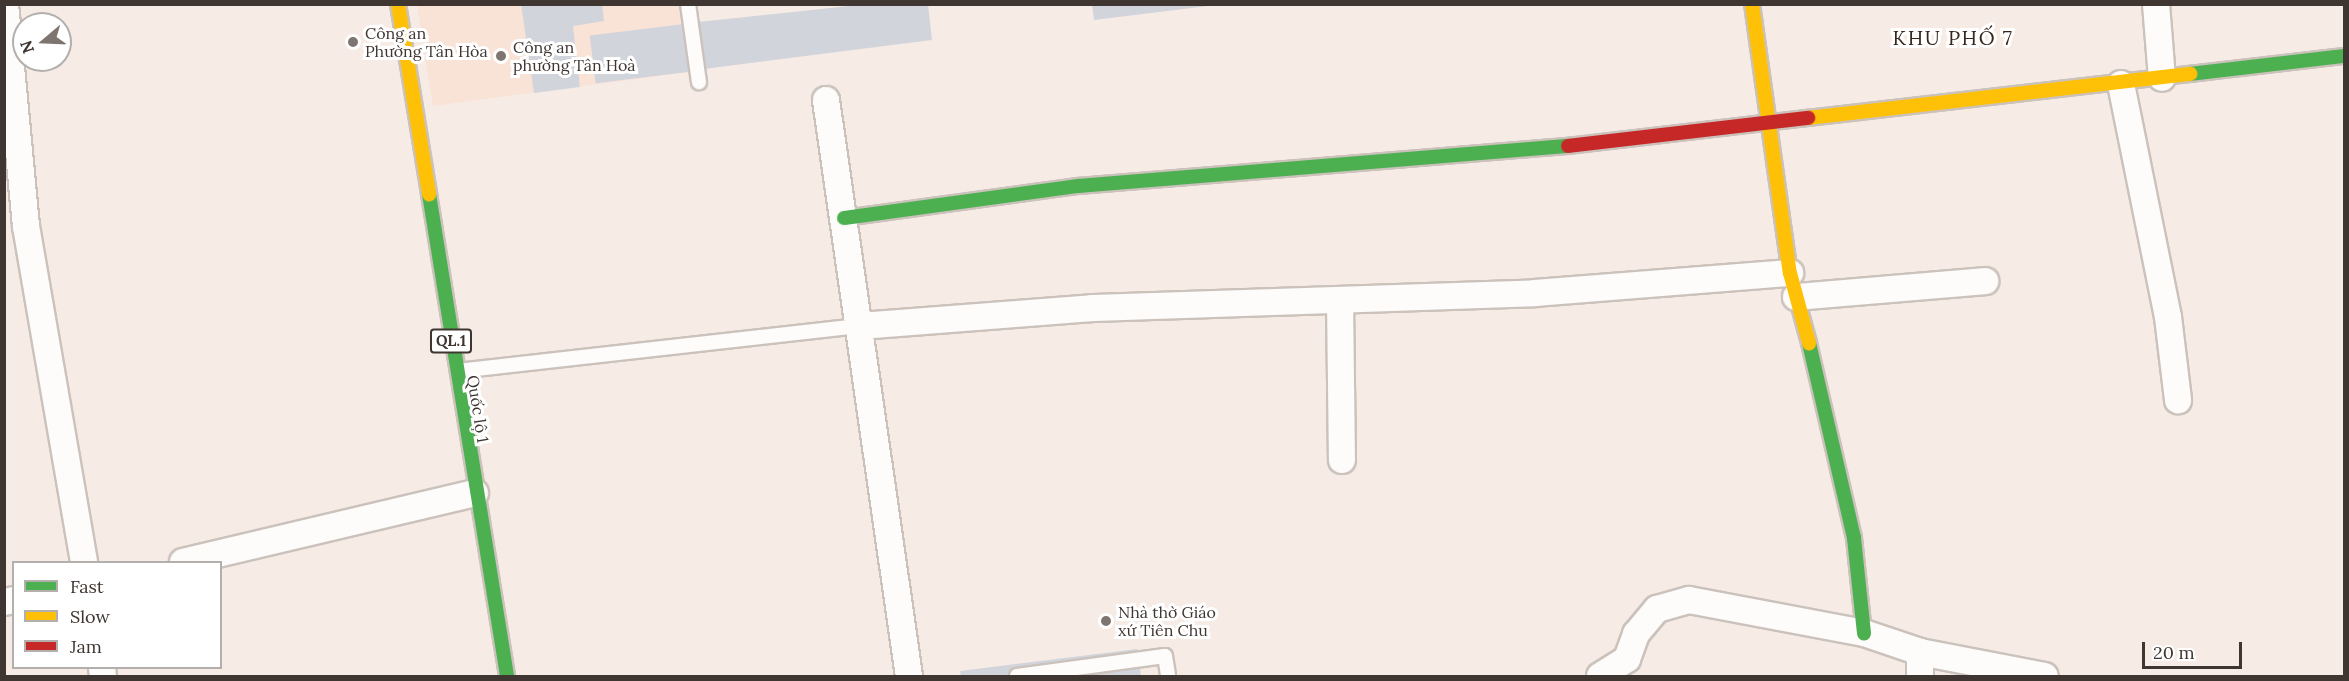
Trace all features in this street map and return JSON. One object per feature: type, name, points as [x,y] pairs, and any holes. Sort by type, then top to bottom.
[{"type":"main road","name":"Quốc lộ 1","points":[[398,4],[475,493],[507,676]]},
{"type":"main road","points":[[1752,4],[1793,285],[1837,454],[1854,538],[1864,633]]},
{"type":"main road","points":[[844,218],[1079,186],[1472,157],[1768,121],[2121,84],[2344,56]]},
{"type":"street","points":[[5,4],[26,226],[84,561]]},
{"type":"street","points":[[2156,4],[2162,78]]},
{"type":"street","points":[[2121,84],[2168,317],[2178,400]]},
{"type":"street","points":[[826,100],[861,326],[909,676]]},
{"type":"street","points":[[861,326],[1092,308],[1985,280]]},
{"type":"street","points":[[1340,300],[1342,460]]},
{"type":"street","points":[[187,561],[475,493]]},
{"type":"street","points":[[1600,676],[1627,659],[1636,634],[1657,609],[1689,600],[1864,633],[1920,664],[2045,676]]},
{"type":"lane","points":[[688,4],[699,82]]},
{"type":"lane","points":[[456,372],[861,326]]},
{"type":"lane","points":[[1017,676],[1165,656],[1168,676]]},
{"type":"shaded area","name":"Công an phường Tân Hoà","points":[[417,5],[681,5],[690,72],[433,106]]},
{"type":"building","points":[[521,4],[602,4],[604,21],[573,26],[580,87],[534,93]]},
{"type":"building","points":[[868,4],[928,4],[932,40],[704,69],[698,22]]},
{"type":"building","points":[[1092,4],[1208,4],[1208,6],[1094,20]]},
{"type":"building","points":[[684,24],[690,72],[596,83],[590,36]]},
{"type":"building","points":[[1137,649],[1141,676],[961,676],[960,671]]},
{"type":"traffic: fast","points":[[2190,74],[2344,56]]},
{"type":"traffic: fast","points":[[844,218],[1079,186],[1568,146]]},
{"type":"traffic: fast","points":[[429,194],[507,676]]},
{"type":"traffic: fast","points":[[1809,343],[1854,538],[1864,633]]},
{"type":"traffic: slow","points":[[398,4],[429,194]]},
{"type":"traffic: slow","points":[[1752,4],[1790,273],[1809,343]]},
{"type":"traffic: slow","points":[[1808,118],[2190,74]]},
{"type":"traffic: jam","points":[[1568,146],[1808,118]]},
{"type":"place","name":"Công an Phường Tân Hòa","points":[[353,42]]},
{"type":"place","name":"Công an phường Tân Hoà","points":[[501,56]]},
{"type":"place","name":"Nhà thờ Giáo xứ Tiên Chu","points":[[1106,621]]},
{"type":"district","name":"KHU PHỐ 7","points":[[1953,37]]}]
